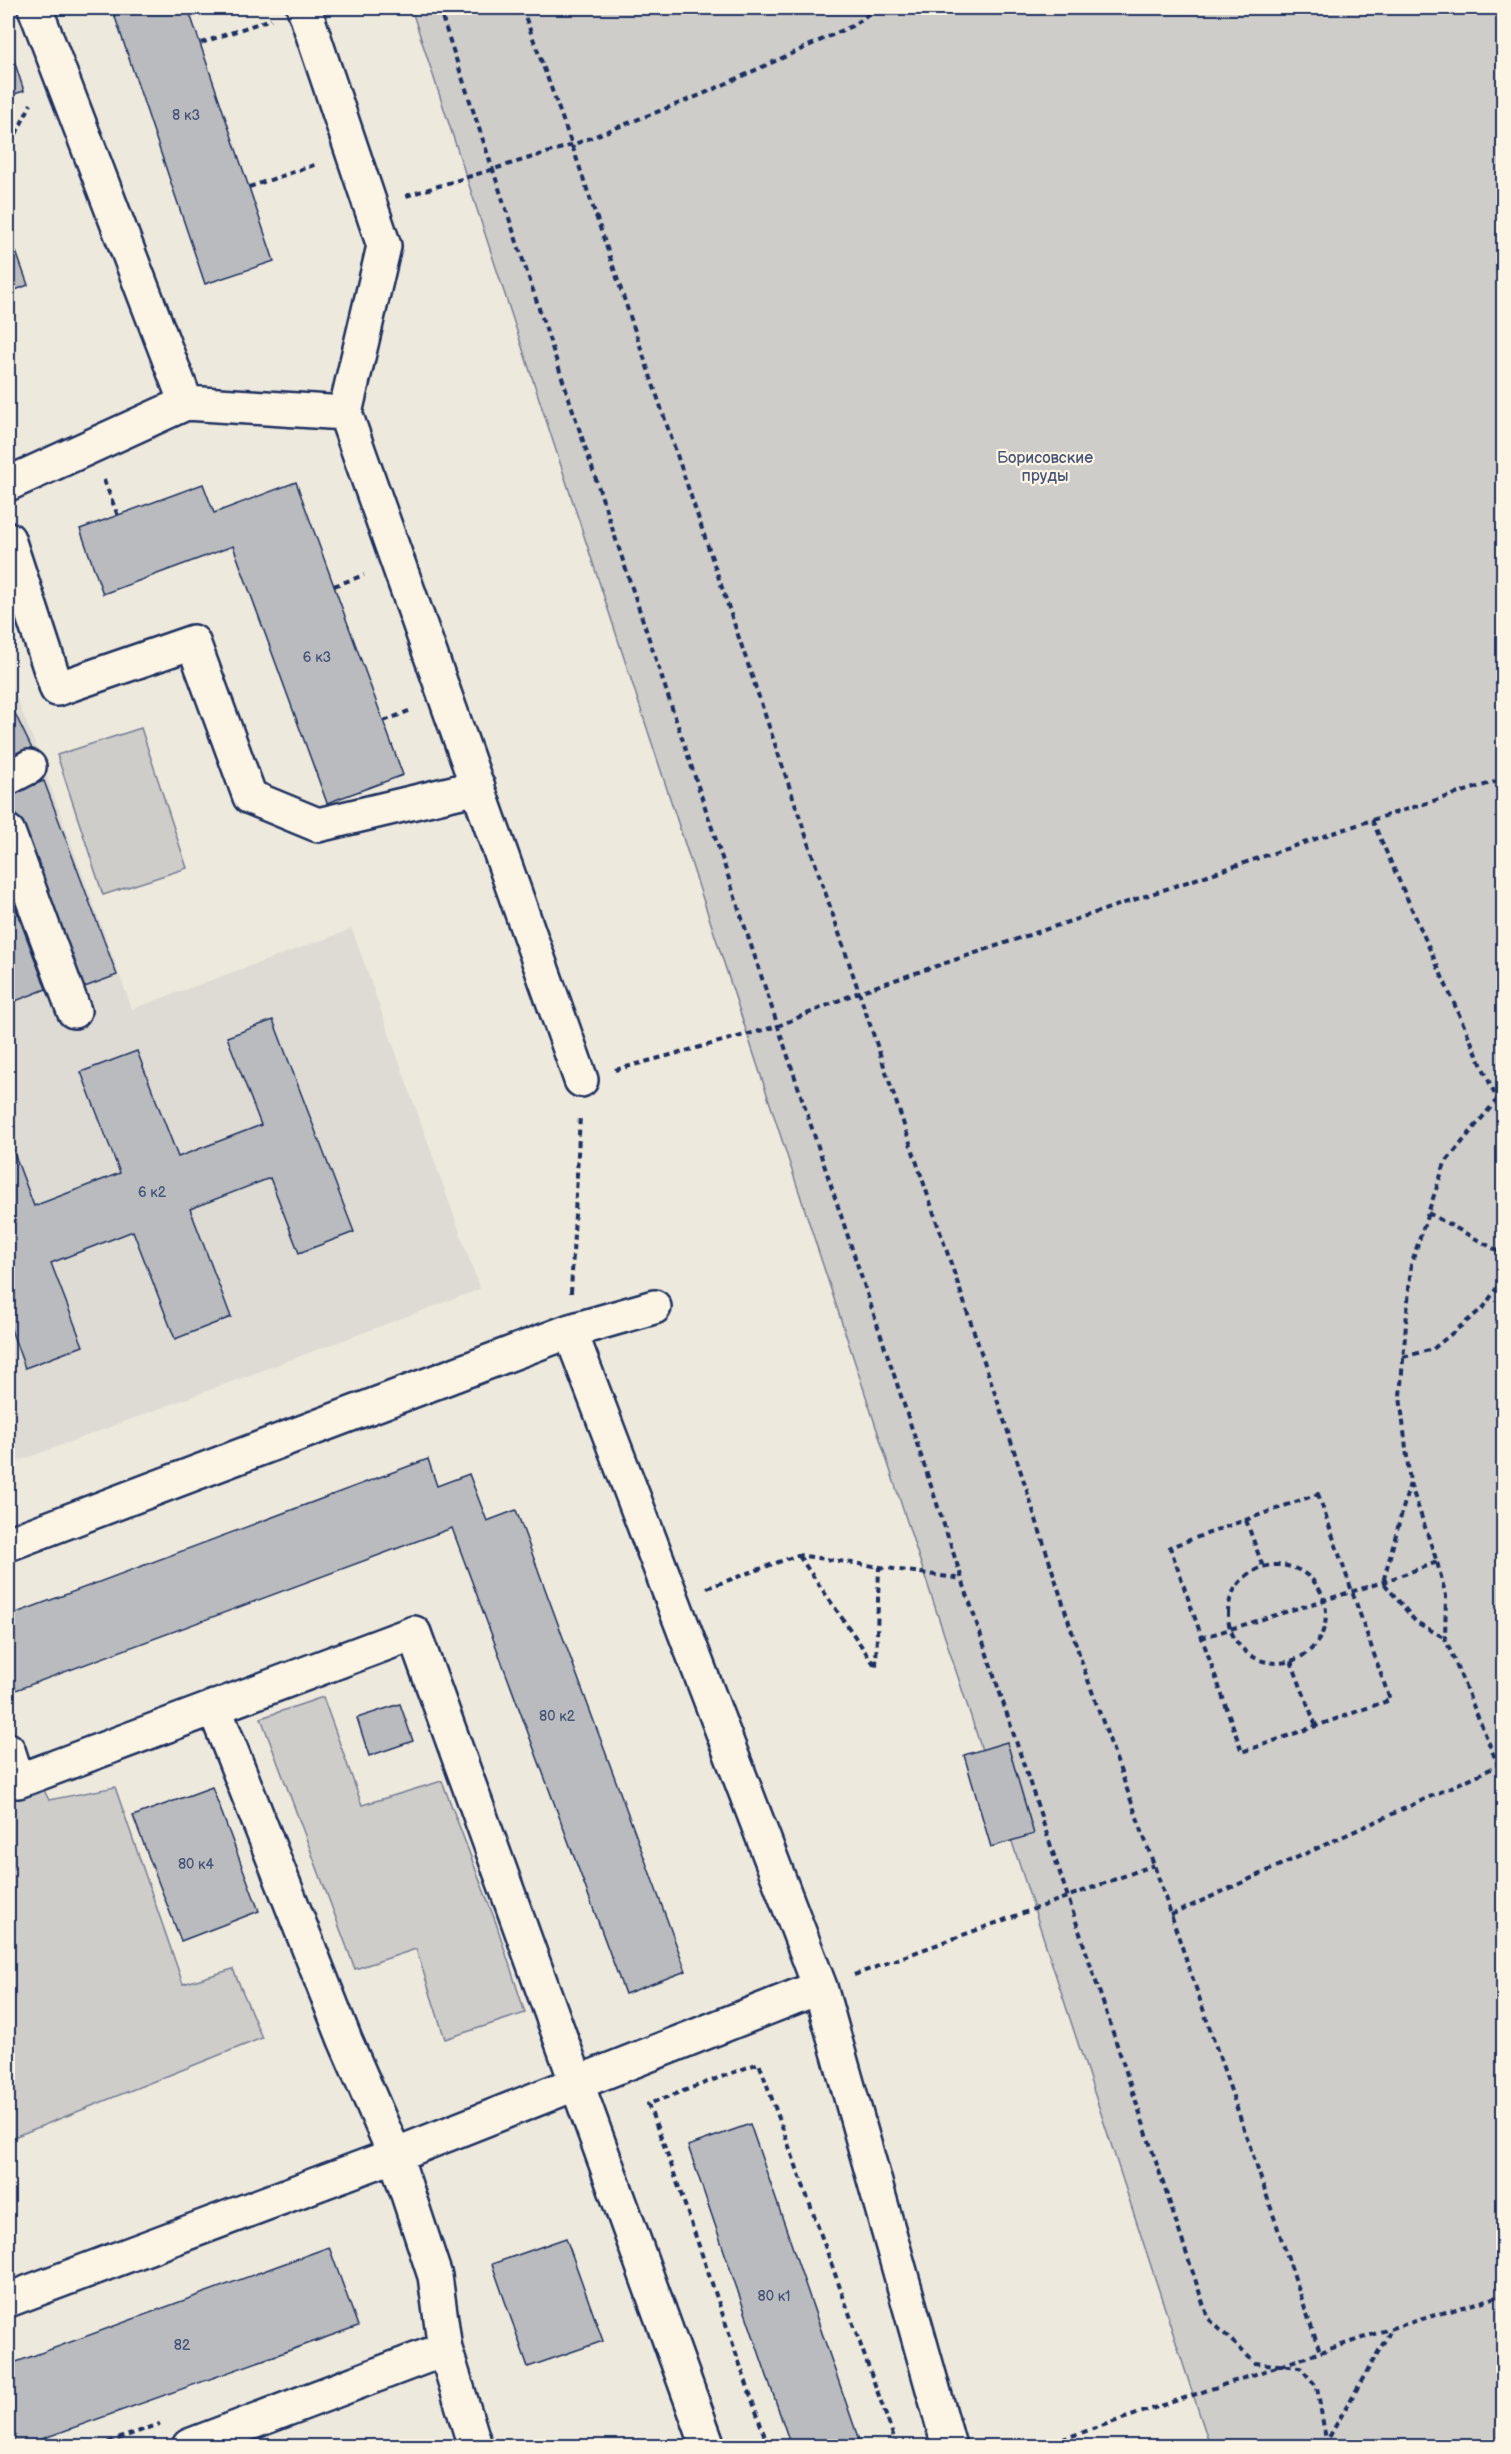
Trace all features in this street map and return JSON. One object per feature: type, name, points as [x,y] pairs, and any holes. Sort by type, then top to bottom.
[{"type":"lane","points":[[35,8],[186,403]]},
{"type":"lane","points":[[304,8],[384,246],[345,413],[581,1080]]},
{"type":"lane","points":[[8,484],[186,403],[345,413]]},
{"type":"lane","points":[[8,538],[57,689],[193,642],[250,796],[318,825],[478,787]]},
{"type":"lane","points":[[8,832],[74,1011]]},
{"type":"lane","points":[[8,1544],[570,1331],[654,1307]]},
{"type":"lane","points":[[570,1331],[820,1987],[949,2446]]},
{"type":"lane","points":[[8,1750],[18,1781],[414,1633],[708,2446]]},
{"type":"lane","points":[[214,1707],[345,2040],[395,2155],[435,2276],[445,2349],[475,2446]]},
{"type":"lane","points":[[8,2300],[395,2155],[820,1987]]},
{"type":"lane","points":[[194,2446],[445,2349]]},
{"type":"path","points":[[201,43],[304,8]]},
{"type":"path","points":[[439,8],[1208,2318],[1254,2362],[1300,2367],[1317,2387],[1326,2445]]},
{"type":"path","points":[[522,8],[572,145],[1008,1432],[1083,1666],[1154,1865],[1320,2352]]},
{"type":"path","points":[[371,206],[572,145],[703,94],[852,26],[877,8]]},
{"type":"path","points":[[249,187],[352,152]]},
{"type":"path","points":[[570,1331],[581,1080],[778,1026],[859,992],[1372,820],[1503,779]]},
{"type":"path","points":[[1372,820],[1503,1115]]},
{"type":"path","points":[[1503,1091],[1445,1163],[1428,1213],[1411,1265],[1400,1396],[1410,1483],[1446,1596],[1445,1638],[1498,1766],[1503,1772]]},
{"type":"path","points":[[1428,1213],[1503,1254]]},
{"type":"path","points":[[1403,1357],[1434,1348],[1484,1307],[1503,1277]]},
{"type":"path","points":[[1383,1582],[1410,1483]]},
{"type":"path","points":[[1318,1494],[1390,1700],[1242,1752],[1170,1547],[1246,1520],[1318,1494]]},
{"type":"path","points":[[1246,1520],[1263,1567]]},
{"type":"path","points":[[672,1600],[798,1555],[962,1580]]},
{"type":"path","points":[[798,1555],[876,1667],[879,1567]]},
{"type":"path","points":[[1202,1638],[1383,1582],[1437,1562]]},
{"type":"path","points":[[1278,1565],[1293,1567],[1317,1586],[1324,1599],[1325,1623],[1317,1644],[1305,1655],[1291,1661],[1276,1664],[1261,1661],[1248,1654],[1236,1643],[1230,1629],[1228,1613],[1230,1598],[1237,1584],[1249,1574],[1263,1567],[1278,1565]]},
{"type":"path","points":[[1383,1582],[1416,1622],[1445,1638]]},
{"type":"path","points":[[1291,1661],[1316,1726]]},
{"type":"path","points":[[1171,1915],[1503,1763]]},
{"type":"path","points":[[820,1987],[1154,1865]]},
{"type":"path","points":[[768,2446],[667,2152],[648,2104],[759,2063],[897,2446]]},
{"type":"path","points":[[1042,2446],[1392,2328],[1503,2295]]},
{"type":"path","points":[[1326,2445],[1392,2328]]},
{"type":"path","points":[[98,2446],[165,2422]]},
{"type":"shaded area","points":[[8,677],[132,1009],[352,929],[480,1289],[8,1465]]},
{"type":"green space","name":"Борисовские пруды","points":[[411,8],[1503,8],[1503,2446],[1210,2446]]},
{"type":"green space","points":[[141,728],[187,868],[103,895],[57,755]]},
{"type":"green space","points":[[323,1697],[362,1805],[442,1781],[496,1923],[525,2013],[445,2039],[416,1949],[355,1969],[261,1718]]},
{"type":"green space","points":[[17,1738],[49,1800],[115,1787],[183,1984],[233,1969],[262,2038],[8,2139],[8,1742]]},
{"type":"building","points":[[112,8],[188,8],[274,261],[205,284]]},
{"type":"building","points":[[11,51],[24,91],[8,96],[8,53]]},
{"type":"building","points":[[8,229],[28,285],[8,293]]},
{"type":"building","points":[[296,482],[403,775],[327,803],[233,546],[103,594],[80,529],[203,484],[214,513]]},
{"type":"building","points":[[8,699],[32,749],[8,761]]},
{"type":"building","points":[[44,781],[117,975],[82,988],[8,794]]},
{"type":"building","points":[[8,888],[46,989],[8,1004]]},
{"type":"building","points":[[273,1020],[354,1232],[299,1253],[270,1178],[190,1209],[231,1317],[175,1339],[133,1231],[51,1263],[83,1346],[25,1368],[8,1321],[8,1137],[34,1206],[120,1173],[81,1072],[137,1051],[178,1157],[261,1125],[227,1037]]},
{"type":"building","points":[[428,1459],[437,1486],[469,1474],[487,1521],[516,1510],[686,1971],[625,1994],[452,1528],[8,1693],[8,1616]]},
{"type":"building","points":[[400,1704],[413,1741],[369,1756],[357,1718]]},
{"type":"building","points":[[1007,1742],[1034,1834],[991,1847],[964,1755]]},
{"type":"building","points":[[212,1787],[259,1911],[181,1941],[133,1816]]},
{"type":"building","points":[[750,2124],[861,2446],[791,2446],[688,2146]]},
{"type":"building","points":[[566,2238],[603,2341],[528,2367],[492,2264]]},
{"type":"building","points":[[329,2247],[358,2326],[22,2446],[8,2446],[8,2365]]},
{"type":"building","points":[[632,2441],[634,2446],[617,2446]]}]
